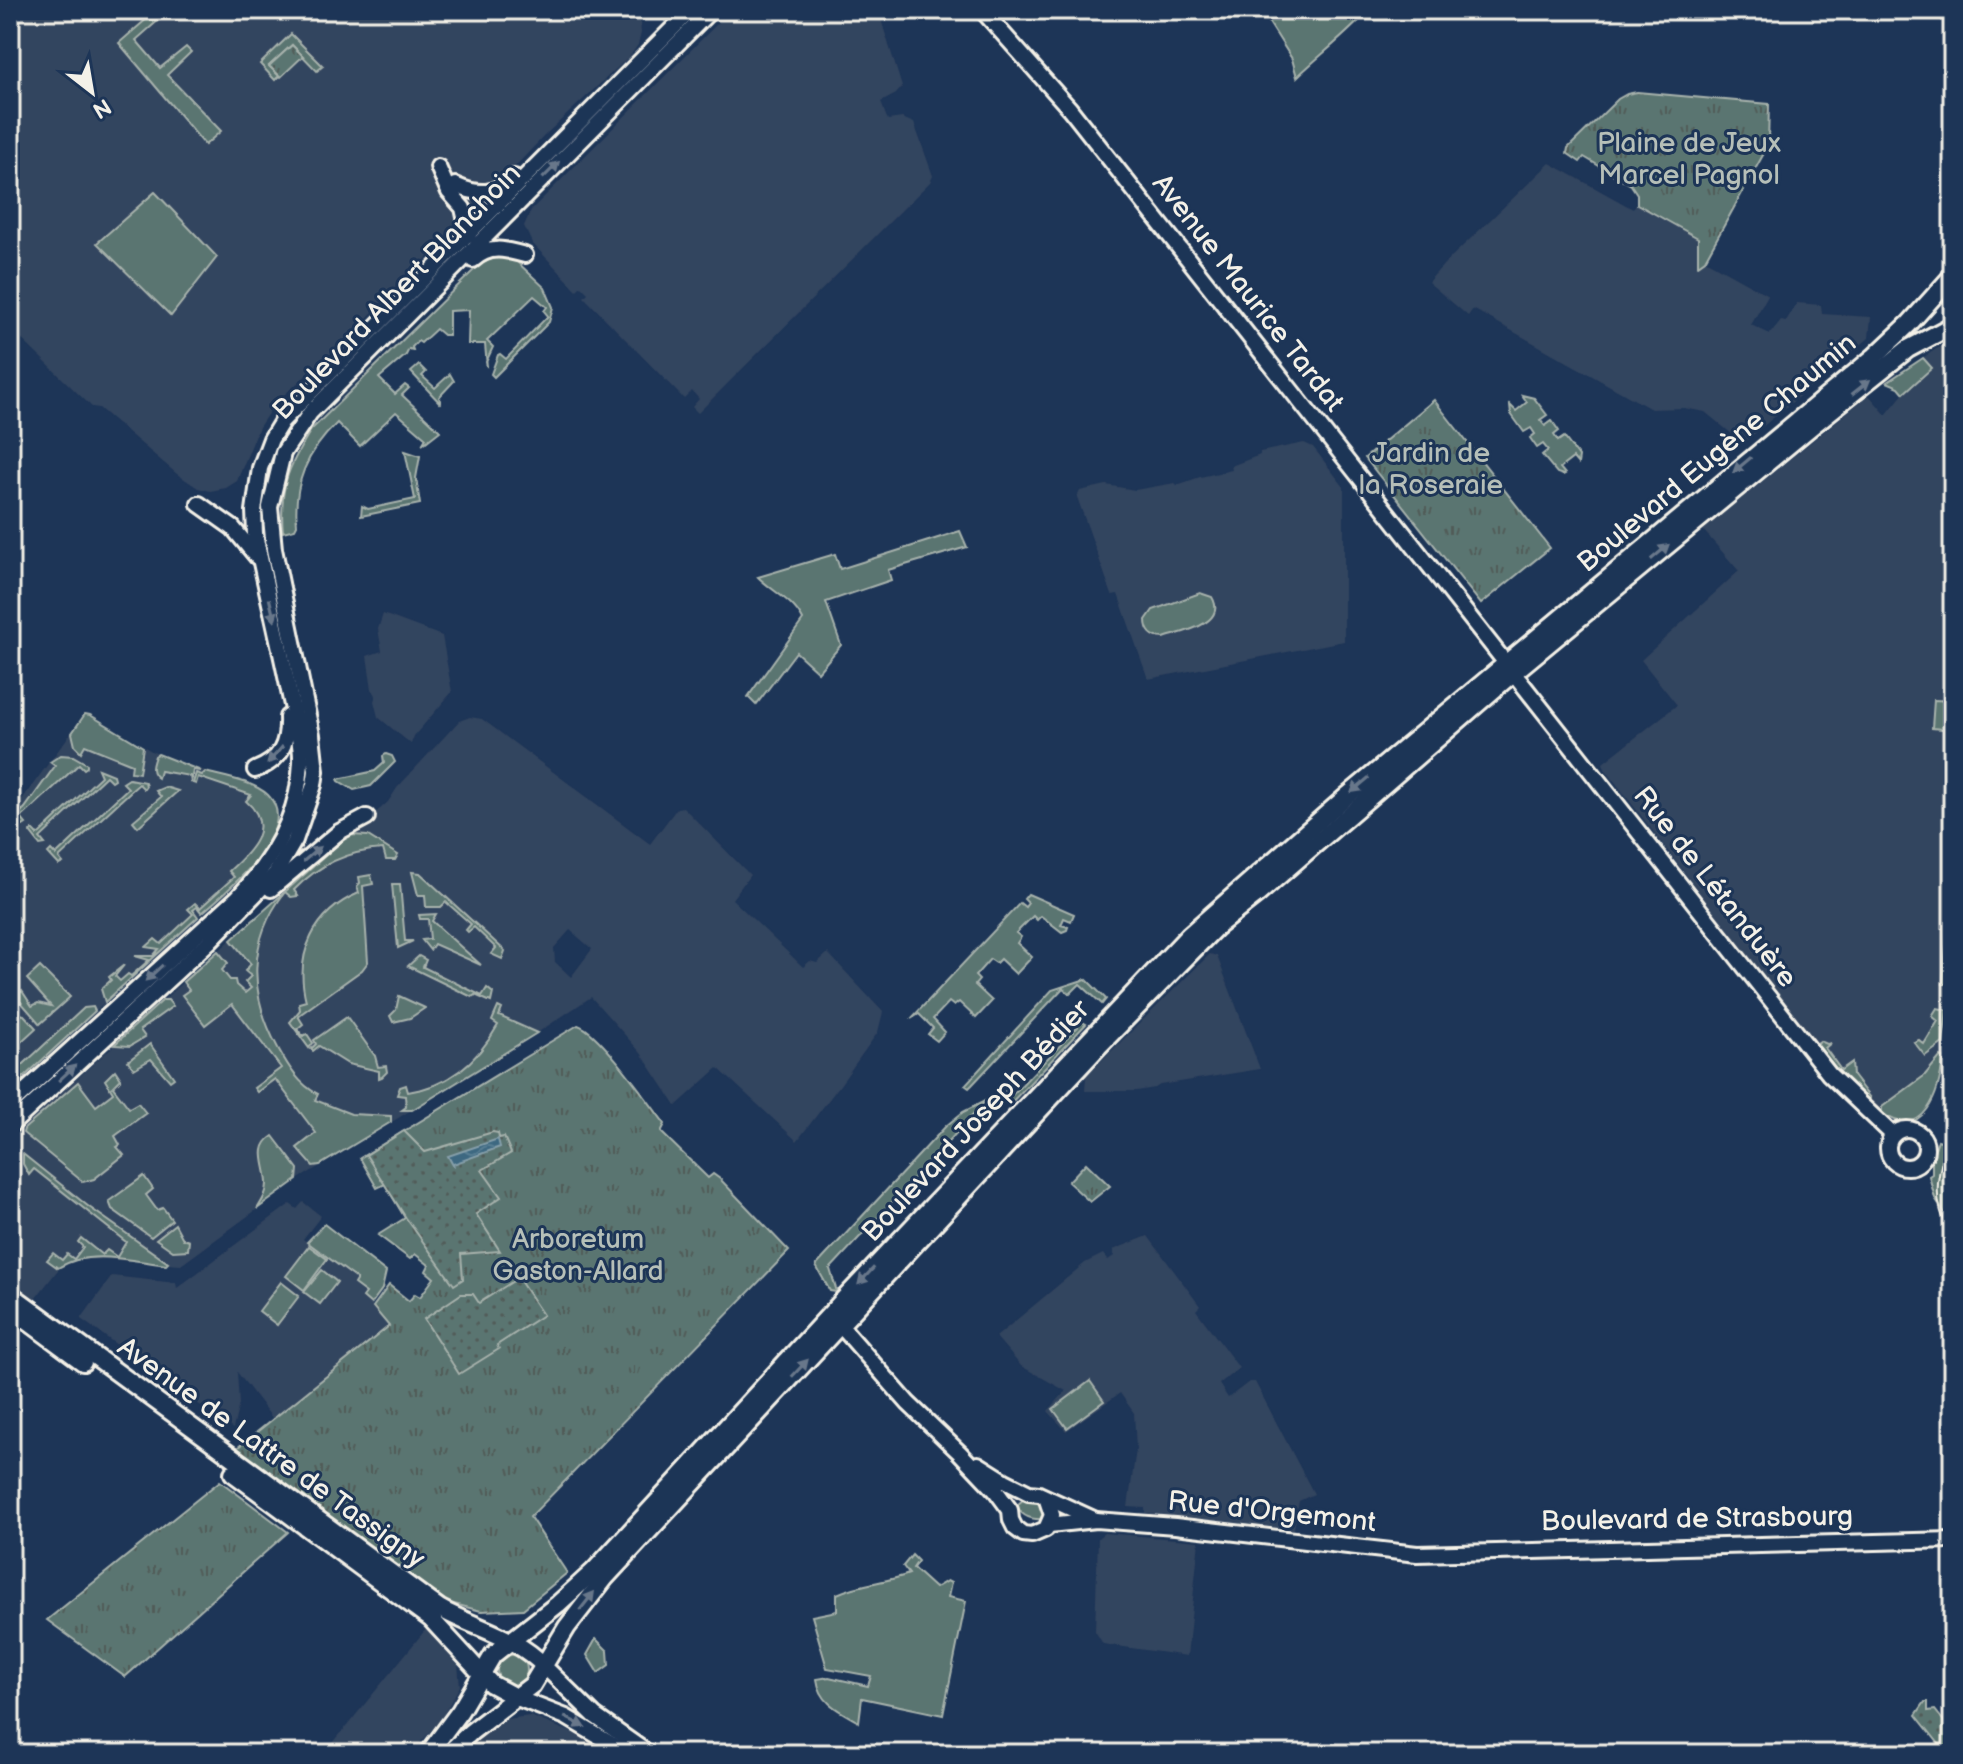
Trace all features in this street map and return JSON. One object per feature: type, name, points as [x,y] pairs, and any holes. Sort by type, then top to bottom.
[{"type":"main road","name":"Boulevard Eugène Chaumin","points":[[1510,668],[1874,357],[1953,275]]},
{"type":"main road","name":"Boulevard Eugène Chaumin","points":[[1510,668],[1899,356],[1926,337],[1953,325]]},
{"type":"main road","name":"Boulevard Joseph Bédier","points":[[544,1666],[567,1627],[605,1578],[1189,951],[1510,668]]},
{"type":"main road","name":"Boulevard Joseph Bédier","points":[[509,1640],[558,1604],[611,1554],[866,1276],[1189,935],[1346,797],[1510,668]]},
{"type":"main road","name":"Avenue de Lattre de Tassigny","points":[[10,1294],[439,1608],[509,1640]]},
{"type":"main road","name":"Avenue de Lattre de Tassigny","points":[[10,1308],[431,1619],[481,1673]]},
{"type":"main road","points":[[428,1754],[460,1711],[493,1655],[509,1640],[530,1652],[544,1666],[532,1685],[471,1732],[448,1754]]},
{"type":"main road","points":[[481,1673],[495,1687],[517,1698]]},
{"type":"street","name":"Boulevard Albert Blanchoin","points":[[10,1105],[237,898],[269,862],[283,836],[294,801],[301,762],[260,514],[260,468],[282,421],[691,10]]},
{"type":"street","name":"Boulevard Albert Blanchoin","points":[[260,514],[283,453],[310,413],[711,10]]},
{"type":"street","name":"Avenue Maurice Tardat","points":[[982,10],[1037,69]]},
{"type":"street","name":"Avenue Maurice Tardat","points":[[995,10],[1037,69],[1510,668]]},
{"type":"street","points":[[455,185],[468,191],[494,192],[505,186],[537,155],[553,149]]},
{"type":"street","points":[[438,167],[449,192],[463,208],[469,235]]},
{"type":"street","points":[[431,292],[441,293],[475,257],[488,249],[501,248],[525,255]]},
{"type":"street","points":[[199,504],[242,536],[270,566]]},
{"type":"street","name":"Boulevard Albert Blanchoin","points":[[10,1126],[210,941],[275,874],[286,858],[314,785],[316,771],[312,735],[270,566]]},
{"type":"street","name":"Rue de Létanduère","points":[[1510,668],[1829,1074],[1893,1135]]},
{"type":"street","points":[[255,770],[277,757],[286,742],[287,677]]},
{"type":"street","points":[[210,941],[339,832],[367,817]]},
{"type":"street","name":"Rue d'Orgemont","points":[[840,1325],[908,1403],[960,1453],[1010,1510],[1012,1524],[1023,1534],[1040,1534],[1049,1525],[1096,1520],[1214,1530],[1396,1552],[1441,1552]]},
{"type":"street","name":"Rue d'Orgemont","points":[[960,1453],[1029,1493],[1039,1494],[1096,1520]]},
{"type":"street","points":[[1010,1510],[1017,1498],[1029,1493]]},
{"type":"street","points":[[1047,1500],[1052,1512],[1049,1525]]},
{"type":"street","name":"Boulevard de Strasbourg","points":[[1441,1552],[1953,1540]]},
{"type":"street","points":[[544,1666],[595,1716],[649,1754]]},
{"type":"street","points":[[517,1698],[566,1717],[628,1754]]},
{"type":"shaded area","points":[[10,10],[635,10],[641,33],[638,45],[630,56],[546,134],[334,351],[275,403],[259,427],[237,481],[226,488],[210,491],[198,488],[177,474],[99,408],[92,407],[10,328]]},
{"type":"shaded area","points":[[731,10],[878,10],[902,87],[881,102],[888,120],[902,118],[914,123],[933,176],[698,413],[692,407],[699,399],[692,391],[684,399],[584,297],[588,293],[581,286],[577,290],[532,243],[524,226],[531,210]]},
{"type":"shaded area","points":[[1550,163],[1633,209],[1637,204],[1698,238],[1698,264],[1705,260],[1768,295],[1751,325],[1770,334],[1781,320],[1786,321],[1797,303],[1821,305],[1822,314],[1871,317],[1869,338],[1743,443],[1705,412],[1684,408],[1651,409],[1473,309],[1468,316],[1428,282]]},
{"type":"shaded area","points":[[1946,345],[1953,346],[1953,934],[1938,1088],[1922,1115],[1912,1121],[1900,1122],[1882,1113],[1831,1064],[1603,763],[1677,705],[1641,660],[1739,571],[1703,530],[1869,395],[1886,415],[1904,393],[1887,382]]},
{"type":"shaded area","points":[[1304,443],[1313,447],[1344,487],[1344,641],[1148,679],[1118,594],[1112,595],[1077,497],[1080,491],[1106,485],[1135,490],[1177,485],[1232,470],[1231,466],[1260,455],[1260,452]]},
{"type":"shaded area","points":[[383,614],[442,636],[452,692],[414,736],[411,744],[378,717],[374,701],[376,695],[372,689],[367,656],[382,651],[378,629]]},
{"type":"shaded area","points":[[85,714],[153,752],[263,792],[272,800],[277,823],[265,849],[231,887],[10,1090],[10,810],[23,798]]},
{"type":"shaded area","points":[[470,717],[482,719],[650,844],[677,808],[683,807],[750,875],[732,899],[803,967],[810,961],[817,963],[828,953],[883,1012],[878,1032],[840,1085],[797,1141],[718,1068],[676,1106],[641,1053],[591,997],[297,1180],[181,1265],[77,1260],[61,1266],[35,1299],[10,1279],[10,1140],[183,982],[388,802],[397,788],[459,721]],"holes":[[[570,930],[592,949],[571,977],[555,962],[554,948]]]},
{"type":"shaded area","points":[[1210,954],[1217,956],[1260,1069],[1137,1091],[1085,1091],[1086,1076]]},
{"type":"shaded area","points":[[303,1202],[321,1216],[303,1239],[357,1280],[367,1293],[364,1297],[390,1326],[273,1419],[237,1372],[239,1404],[233,1429],[81,1319],[112,1276],[176,1283],[177,1288],[290,1204],[297,1209]]},
{"type":"shaded area","points":[[1148,1236],[1200,1306],[1196,1310],[1239,1368],[1219,1384],[1228,1398],[1249,1382],[1255,1382],[1314,1494],[1299,1501],[1294,1529],[1145,1513],[1145,1508],[1128,1507],[1136,1449],[1134,1413],[1120,1393],[1066,1431],[1048,1411],[1066,1391],[1021,1366],[996,1337],[1085,1263],[1103,1254],[1108,1260],[1114,1256],[1113,1250]]},
{"type":"shaded area","points":[[1104,1533],[1199,1541],[1187,1656],[1103,1644],[1095,1631],[1098,1538]]},
{"type":"shaded area","points":[[426,1629],[458,1665],[460,1686],[439,1722],[410,1754],[324,1754]]},
{"type":"shaded area","points":[[530,1716],[578,1735],[600,1749],[596,1754],[465,1754],[482,1736],[506,1719]]},
{"type":"green space","points":[[157,10],[170,10],[136,40],[160,68],[186,47],[191,52],[167,75],[221,131],[205,145],[119,43]]},
{"type":"green space","points":[[1261,10],[1369,10],[1297,77],[1292,59]]},
{"type":"green space","points":[[291,34],[323,66],[317,71],[292,45],[269,66],[279,76],[275,80],[260,64]]},
{"type":"green space","points":[[292,45],[303,56],[281,77],[269,66]]},
{"type":"green space","name":"Plaine de Jeux Marcel Pagnol","points":[[1637,92],[1769,104],[1768,146],[1705,260],[1698,265],[1698,238],[1637,204],[1637,194],[1631,185],[1584,157],[1580,162],[1567,153],[1568,148],[1618,99]]},
{"type":"green space","points":[[155,192],[217,257],[171,316],[97,243]]},
{"type":"green space","points":[[499,256],[516,261],[545,288],[553,307],[549,322],[494,377],[491,374],[498,355],[506,359],[548,316],[544,311],[547,307],[534,296],[487,341],[493,347],[486,361],[485,344],[468,344],[469,310],[449,311],[449,335],[443,335],[436,329],[421,343],[418,341],[413,350],[409,349],[379,378],[395,394],[405,385],[409,388],[402,395],[440,431],[422,445],[426,438],[396,412],[360,446],[337,423],[318,445],[304,469],[297,495],[297,525],[295,529],[283,532],[282,502],[287,478],[311,430],[480,264]]},
{"type":"green space","points":[[1923,358],[1932,368],[1904,393],[1887,382]]},
{"type":"green space","points":[[419,365],[426,372],[422,376],[435,388],[450,374],[454,381],[439,397],[441,404],[411,372]]},
{"type":"green space","points":[[1522,395],[1534,398],[1547,415],[1540,420],[1545,426],[1552,421],[1559,431],[1554,435],[1558,441],[1564,437],[1579,457],[1578,464],[1573,458],[1560,468],[1565,474],[1557,473],[1542,455],[1548,450],[1543,444],[1537,448],[1530,438],[1535,434],[1531,428],[1524,432],[1511,414],[1510,405],[1516,411],[1527,402]]},
{"type":"green space","name":"Jardin de la Roseraie","points":[[1434,400],[1550,548],[1481,604],[1365,458]]},
{"type":"green space","points":[[405,451],[420,456],[416,478],[420,504],[361,516],[362,506],[368,509],[415,499]]},
{"type":"green space","points":[[960,531],[967,547],[888,570],[891,580],[826,602],[841,645],[818,672],[796,652],[756,705],[748,697],[803,620],[788,602],[758,577],[835,554],[840,569]]},
{"type":"green space","points":[[1200,593],[1212,597],[1215,606],[1209,620],[1191,630],[1164,638],[1150,633],[1146,620],[1153,610]]},
{"type":"green space","points":[[1934,700],[1953,701],[1953,730],[1932,728]]},
{"type":"green space","points":[[85,714],[143,747],[139,773],[131,772],[132,764],[85,745],[81,752],[75,746],[72,733]]},
{"type":"green space","points":[[158,754],[201,771],[193,770],[191,783],[190,776],[160,771],[158,778],[152,768]]},
{"type":"green space","points":[[61,755],[73,756],[87,767],[84,769],[79,764],[21,818],[26,824],[23,826],[12,811],[18,806],[22,811],[25,808],[55,766],[50,762]]},
{"type":"green space","points":[[383,756],[392,756],[395,762],[371,786],[354,790],[339,781],[375,771],[384,763]]},
{"type":"green space","points":[[98,769],[113,775],[114,779],[111,781],[106,776],[40,838],[45,844],[40,845],[30,832],[40,833],[101,776]]},
{"type":"green space","points":[[205,772],[246,783],[268,795],[276,809],[276,825],[269,842],[257,860],[227,891],[202,913],[197,907],[193,910],[198,917],[105,1002],[101,989],[111,980],[109,977],[124,965],[115,976],[120,981],[128,974],[131,976],[149,960],[135,956],[153,956],[159,949],[146,947],[155,939],[161,944],[193,914],[188,909],[195,903],[200,908],[234,877],[229,871],[257,839],[259,820],[246,801],[251,795],[198,777],[196,784],[193,783],[196,773],[202,775]]},
{"type":"green space","points":[[129,779],[145,782],[146,786],[144,789],[139,784],[131,791],[59,858],[63,863],[59,865],[48,853],[51,850],[56,855],[128,788],[123,783]]},
{"type":"green space","points":[[165,787],[178,791],[138,827],[133,821],[161,797],[156,791]]},
{"type":"green space","points":[[352,835],[368,836],[398,855],[395,860],[386,860],[383,849],[346,856],[303,881],[294,890],[298,896],[291,897],[285,892],[264,930],[258,949],[257,988],[268,1028],[295,1074],[305,1086],[318,1094],[315,1100],[351,1114],[391,1116],[391,1122],[320,1165],[313,1166],[297,1148],[316,1133],[275,1079],[257,1092],[254,1088],[281,1068],[232,1004],[205,1025],[182,995],[189,990],[183,982],[218,951],[228,963],[222,970],[230,980],[235,980],[245,993],[251,988],[245,982],[251,976],[245,971],[251,964],[231,940],[343,840]]},
{"type":"green space","points":[[1953,852],[1953,934],[1949,984],[1943,984]]},
{"type":"green space","points":[[412,872],[420,873],[505,951],[502,959],[491,954],[496,948],[474,927],[468,932],[466,930],[471,924],[446,902],[441,907],[426,907],[425,895],[418,895]]},
{"type":"green space","points":[[371,875],[373,884],[363,886],[368,962],[362,970],[298,1016],[303,1024],[297,1029],[303,1036],[307,1034],[313,1043],[309,1048],[290,1022],[300,1010],[299,1003],[306,1001],[303,967],[311,936],[330,911],[359,893],[359,877]]},
{"type":"green space","points":[[392,884],[400,884],[405,941],[413,941],[398,948]]},
{"type":"green space","points":[[1028,894],[1074,914],[1071,921],[1064,918],[1061,925],[1068,927],[1067,930],[1062,932],[1041,916],[1037,920],[1033,916],[1016,933],[1021,937],[1017,943],[1032,957],[1016,974],[1000,959],[996,963],[990,959],[975,976],[979,980],[975,985],[992,1001],[976,1018],[959,1002],[954,1006],[949,1002],[933,1019],[945,1032],[937,1041],[928,1034],[933,1028],[919,1014],[911,1019],[1020,903],[1025,907],[1028,903],[1024,899]]},
{"type":"green space","points":[[436,914],[432,921],[481,965],[434,944],[430,950],[422,940],[430,939],[428,919],[420,919],[419,915]]},
{"type":"green space","points":[[419,956],[426,960],[423,967],[482,996],[487,988],[493,993],[491,1002],[475,995],[472,997],[408,966]]},
{"type":"green space","points":[[40,967],[70,997],[40,1024],[21,1002],[10,1004],[10,1000],[22,991],[32,1006],[38,1003],[51,1006],[27,979]]},
{"type":"green space","points":[[1086,979],[1106,999],[1102,1004],[1080,984],[1070,994],[1063,988],[969,1088],[965,1085],[1052,990]]},
{"type":"green space","points":[[399,996],[425,1008],[410,1018],[393,1022],[390,1016],[396,1010]]},
{"type":"green space","points":[[163,1000],[168,1000],[173,1006],[140,1030],[145,1037],[130,1046],[114,1045]]},
{"type":"green space","points":[[93,1007],[95,1011],[10,1090],[13,1074],[84,1008]]},
{"type":"green space","points":[[498,1007],[502,1009],[499,1016],[537,1033],[412,1110],[402,1110],[406,1107],[405,1096],[397,1095],[400,1087],[406,1085],[408,1092],[423,1089],[461,1070],[481,1050],[498,1025],[492,1021]]},
{"type":"green space","points":[[1937,1008],[1947,1010],[1943,1043],[1925,1056],[1914,1042],[1919,1040],[1924,1044],[1938,1021],[1932,1016]]},
{"type":"green space","points":[[10,1012],[24,1015],[36,1028],[10,1052]]},
{"type":"green space","points":[[347,1017],[375,1056],[378,1067],[386,1066],[387,1072],[382,1077],[379,1078],[379,1071],[348,1064],[319,1046],[313,1051],[311,1049],[316,1044],[314,1040]]},
{"type":"green space","points":[[1077,1019],[1086,1024],[1009,1105],[1003,1098],[1006,1090],[1013,1094],[1078,1027],[1074,1022]]},
{"type":"green space","name":"Arboretum Gaston-Allard","points":[[578,1025],[599,1040],[636,1085],[665,1124],[661,1132],[708,1178],[713,1174],[720,1179],[789,1251],[530,1517],[567,1573],[523,1609],[481,1611],[431,1598],[232,1452],[389,1326],[373,1307],[389,1285],[409,1301],[415,1294],[420,1297],[434,1278],[426,1271],[429,1265],[415,1254],[410,1259],[378,1235],[405,1218],[385,1184],[377,1188],[360,1158]]},
{"type":"green space","points":[[1820,1041],[1831,1043],[1825,1048],[1841,1070],[1852,1062],[1853,1076],[1870,1102],[1838,1072],[1816,1044]]},
{"type":"green space","points":[[150,1044],[174,1078],[170,1081],[151,1059],[134,1069],[128,1061]]},
{"type":"green space","points":[[1941,1056],[1938,1084],[1928,1109],[1909,1122],[1897,1121],[1882,1113],[1882,1107],[1924,1076]]},
{"type":"green space","points":[[115,1070],[121,1079],[113,1087],[129,1108],[138,1103],[146,1113],[115,1136],[120,1145],[117,1147],[124,1155],[94,1179],[83,1182],[23,1133],[24,1129],[78,1082],[96,1106],[113,1093],[105,1080]]},
{"type":"green space","points":[[987,1100],[830,1269],[837,1292],[830,1291],[816,1266],[946,1126],[963,1112]]},
{"type":"green space","points":[[404,1131],[425,1152],[498,1133],[499,1138],[504,1137],[511,1153],[482,1170],[501,1197],[476,1214],[500,1251],[461,1254],[463,1279],[454,1285],[366,1155]]},
{"type":"green space","points":[[273,1136],[298,1169],[297,1180],[257,1209],[267,1188],[264,1146]]},
{"type":"green space","points":[[1938,1140],[1953,1145],[1953,1214],[1950,1221],[1935,1198],[1929,1176],[1932,1174],[1932,1157]]},
{"type":"green space","points":[[23,1154],[89,1207],[168,1263],[97,1257],[70,1262],[58,1268],[47,1260],[53,1253],[62,1260],[67,1254],[74,1259],[83,1247],[78,1242],[81,1238],[102,1255],[107,1250],[117,1257],[126,1242],[34,1169],[29,1175],[23,1164]]},
{"type":"green space","points":[[1086,1163],[1110,1186],[1090,1202],[1068,1182]]},
{"type":"green space","points":[[144,1176],[153,1189],[146,1195],[157,1210],[163,1208],[172,1220],[151,1237],[112,1209],[109,1201]]},
{"type":"green space","points":[[175,1224],[183,1239],[189,1241],[188,1250],[173,1251],[156,1239]]},
{"type":"green space","points":[[324,1224],[386,1272],[382,1289],[371,1304],[363,1297],[366,1293],[354,1284],[357,1279],[307,1242]]},
{"type":"green space","points":[[309,1246],[327,1259],[304,1290],[286,1276]]},
{"type":"green space","points":[[322,1270],[337,1282],[320,1304],[304,1292]]},
{"type":"green space","points":[[518,1278],[543,1315],[497,1345],[499,1349],[459,1374],[424,1319],[461,1294],[473,1294],[479,1303]]},
{"type":"green space","points":[[281,1282],[299,1296],[277,1325],[259,1311]]},
{"type":"green space","points":[[1090,1381],[1104,1401],[1067,1428],[1053,1409]]},
{"type":"green space","points":[[220,1481],[288,1532],[125,1677],[47,1620]]},
{"type":"green space","points":[[1025,1498],[1045,1502],[1045,1519],[1032,1518],[1021,1512],[1017,1505]]},
{"type":"green space","points":[[912,1555],[918,1561],[913,1568],[935,1588],[947,1581],[951,1583],[948,1597],[966,1601],[943,1715],[862,1698],[859,1722],[826,1700],[817,1679],[829,1677],[868,1686],[871,1676],[827,1668],[812,1616],[837,1611],[837,1594],[909,1574],[903,1566]]},
{"type":"green space","points":[[596,1639],[608,1651],[609,1665],[598,1673],[587,1655]]},
{"type":"green space","points":[[512,1655],[522,1660],[527,1670],[522,1680],[512,1685],[502,1680],[497,1670],[502,1660]]},
{"type":"green space","points":[[1928,1702],[1928,1711],[1935,1710],[1953,1733],[1953,1754],[1947,1754],[1916,1715]]},
{"type":"water","points":[[498,1139],[500,1147],[453,1164],[454,1167],[448,1156]]},
{"type":"tram line","points":[[1953,1128],[1938,1183],[1940,1209],[1953,1236]]}]
